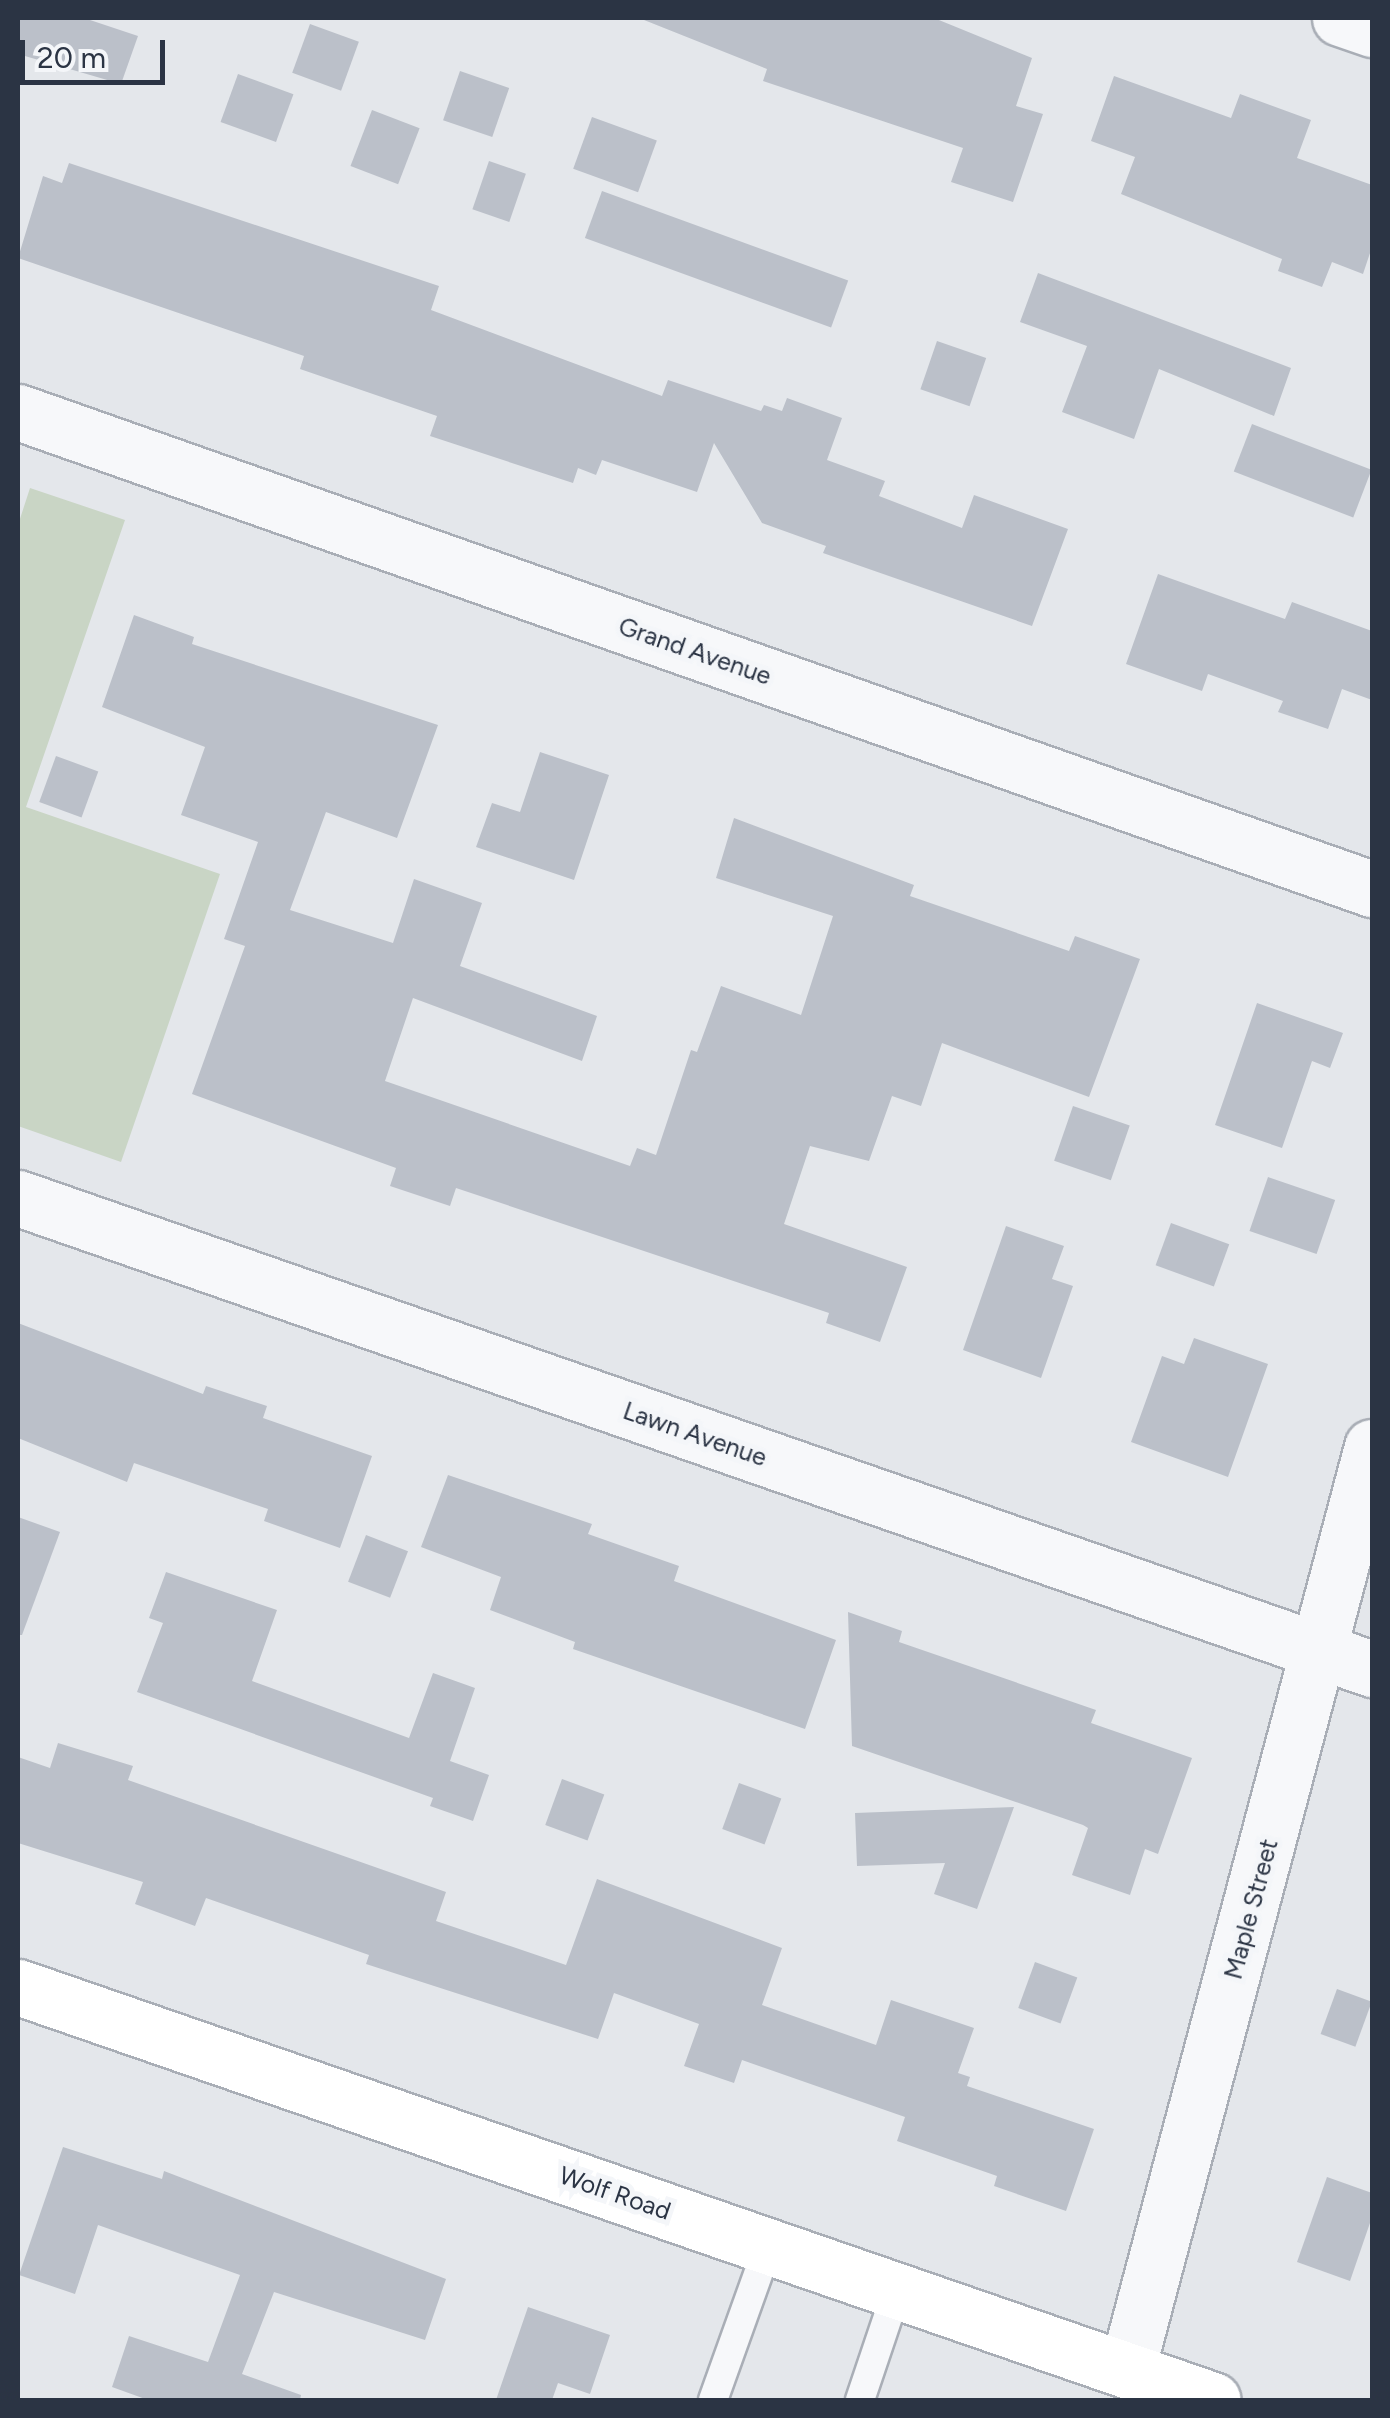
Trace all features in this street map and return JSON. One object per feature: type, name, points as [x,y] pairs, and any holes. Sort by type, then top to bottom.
[{"type":"main road","name":"Wolf Road","points":[[18,1987],[1213,2400]]},
{"type":"street","points":[[1340,18],[1372,29]]},
{"type":"street","name":"Grand Avenue","points":[[18,412],[1372,889]]},
{"type":"street","name":"Lawn Avenue","points":[[18,1198],[1372,1669]]},
{"type":"street","name":"Maple Street","points":[[1127,2369],[1372,1448]]},
{"type":"lane","points":[[713,2400],[768,2246]]},
{"type":"lane","points":[[860,2400],[897,2290]]},
{"type":"green space","points":[[30,488],[125,520],[26,807],[220,874],[121,1162],[18,1126],[18,525]]},
{"type":"building","points":[[18,18],[84,18],[138,36],[121,84],[18,54]]},
{"type":"building","points":[[639,18],[934,18],[1032,58],[1016,106],[1043,114],[1013,202],[951,182],[963,148],[763,81],[767,69]]},
{"type":"building","points":[[310,24],[359,42],[341,91],[292,73]]},
{"type":"building","points":[[460,71],[509,88],[492,137],[443,120]]},
{"type":"building","points":[[238,74],[293,94],[276,142],[221,122]]},
{"type":"building","points":[[1114,76],[1231,118],[1240,94],[1311,120],[1297,158],[1372,185],[1372,247],[1363,274],[1332,262],[1322,287],[1278,271],[1282,259],[1121,194],[1135,157],[1091,141]]},
{"type":"building","points":[[372,110],[420,128],[398,184],[350,166]]},
{"type":"building","points":[[592,117],[657,141],[638,192],[573,169]]},
{"type":"building","points":[[489,161],[526,174],[509,222],[472,209]]},
{"type":"building","points":[[69,163],[439,286],[431,310],[662,396],[668,380],[761,411],[764,405],[782,411],[787,398],[842,418],[827,460],[885,481],[879,496],[962,528],[974,495],[1068,529],[1032,626],[823,553],[826,546],[762,523],[714,443],[697,492],[602,460],[596,475],[578,468],[573,483],[430,436],[437,416],[300,369],[304,356],[18,258],[43,176],[62,183]]},
{"type":"building","points":[[602,191],[848,281],[831,328],[585,238]]},
{"type":"building","points":[[1038,273],[1291,368],[1274,416],[1159,369],[1134,439],[1062,412],[1087,346],[1020,322]]},
{"type":"building","points":[[937,341],[986,358],[970,406],[920,389]]},
{"type":"building","points":[[1252,424],[1371,470],[1353,517],[1234,472]]},
{"type":"building","points":[[1158,574],[1285,619],[1292,602],[1372,631],[1372,700],[1342,689],[1328,729],[1278,712],[1283,701],[1208,674],[1202,691],[1126,664]]},
{"type":"building","points":[[134,615],[194,637],[192,644],[438,725],[397,838],[326,812],[290,910],[393,943],[414,879],[482,903],[460,966],[597,1016],[582,1061],[413,998],[385,1081],[630,1166],[637,1148],[656,1155],[691,1050],[697,1052],[721,986],[801,1015],[833,916],[716,878],[734,818],[914,885],[910,896],[1069,951],[1075,936],[1140,959],[1089,1097],[942,1043],[921,1106],[892,1096],[869,1161],[810,1146],[784,1224],[907,1267],[880,1342],[826,1323],[829,1313],[456,1188],[450,1206],[390,1186],[396,1168],[192,1094],[245,946],[224,939],[258,842],[181,815],[205,747],[102,707]]},
{"type":"building","points":[[540,752],[609,775],[574,880],[476,847],[492,803],[520,812]]},
{"type":"building","points":[[56,756],[98,771],[82,817],[39,802]]},
{"type":"building","points":[[1257,1003],[1343,1033],[1330,1068],[1312,1061],[1282,1148],[1215,1125]]},
{"type":"building","points":[[1073,1106],[1130,1126],[1111,1180],[1054,1161]]},
{"type":"building","points":[[1268,1177],[1335,1200],[1317,1254],[1249,1231]]},
{"type":"building","points":[[1171,1223],[1229,1244],[1214,1286],[1156,1265]]},
{"type":"building","points":[[1006,1226],[1064,1246],[1052,1279],[1073,1286],[1041,1378],[963,1350]]},
{"type":"building","points":[[18,1323],[203,1394],[206,1386],[267,1406],[263,1418],[372,1456],[340,1548],[264,1521],[268,1509],[134,1463],[127,1482],[18,1438]]},
{"type":"building","points":[[1194,1338],[1268,1364],[1228,1477],[1131,1442],[1162,1356],[1184,1364]]},
{"type":"building","points":[[448,1475],[592,1524],[588,1534],[679,1566],[674,1581],[836,1640],[805,1729],[573,1649],[575,1642],[490,1610],[501,1577],[421,1547]]},
{"type":"building","points":[[18,1517],[60,1532],[22,1635],[18,1635]]},
{"type":"building","points":[[366,1535],[408,1551],[390,1598],[348,1582]]},
{"type":"building","points":[[166,1572],[277,1610],[252,1681],[409,1738],[433,1673],[475,1688],[450,1761],[489,1775],[473,1821],[430,1806],[433,1798],[137,1692],[163,1623],[149,1618]]},
{"type":"building","points":[[848,1612],[902,1631],[899,1642],[1096,1710],[1091,1723],[1192,1758],[1158,1854],[1145,1849],[1130,1895],[1072,1875],[1088,1828],[1083,1825],[852,1746]]},
{"type":"building","points":[[58,1743],[133,1766],[128,1780],[446,1892],[436,1921],[566,1965],[597,1879],[782,1948],[762,2005],[876,2045],[891,2000],[974,2028],[958,2073],[970,2077],[967,2086],[1094,2129],[1066,2211],[994,2186],[997,2176],[897,2141],[905,2117],[742,2060],[734,2083],[684,2066],[699,2024],[614,1993],[598,2039],[366,1964],[369,1955],[206,1898],[195,1926],[135,1904],[143,1882],[18,1843],[18,1757],[50,1768]]},
{"type":"building","points":[[562,1779],[604,1794],[588,1840],[545,1825]]},
{"type":"building","points":[[739,1783],[781,1798],[765,1844],[722,1829]]},
{"type":"building","points":[[1014,1807],[977,1909],[934,1894],[945,1863],[857,1866],[855,1813]]},
{"type":"building","points":[[1035,1962],[1077,1977],[1061,2023],[1018,2008]]},
{"type":"building","points":[[1337,1989],[1372,2002],[1355,2047],[1321,2034]]},
{"type":"building","points":[[63,2147],[162,2179],[164,2171],[446,2279],[425,2340],[274,2292],[242,2374],[301,2395],[300,2400],[148,2400],[112,2387],[129,2336],[208,2362],[240,2275],[98,2225],[75,2294],[19,2275]]},
{"type":"building","points":[[1327,2177],[1372,2193],[1372,2217],[1350,2281],[1297,2262]]},
{"type":"building","points":[[528,2307],[610,2335],[590,2394],[558,2383],[552,2400],[496,2400]]}]
